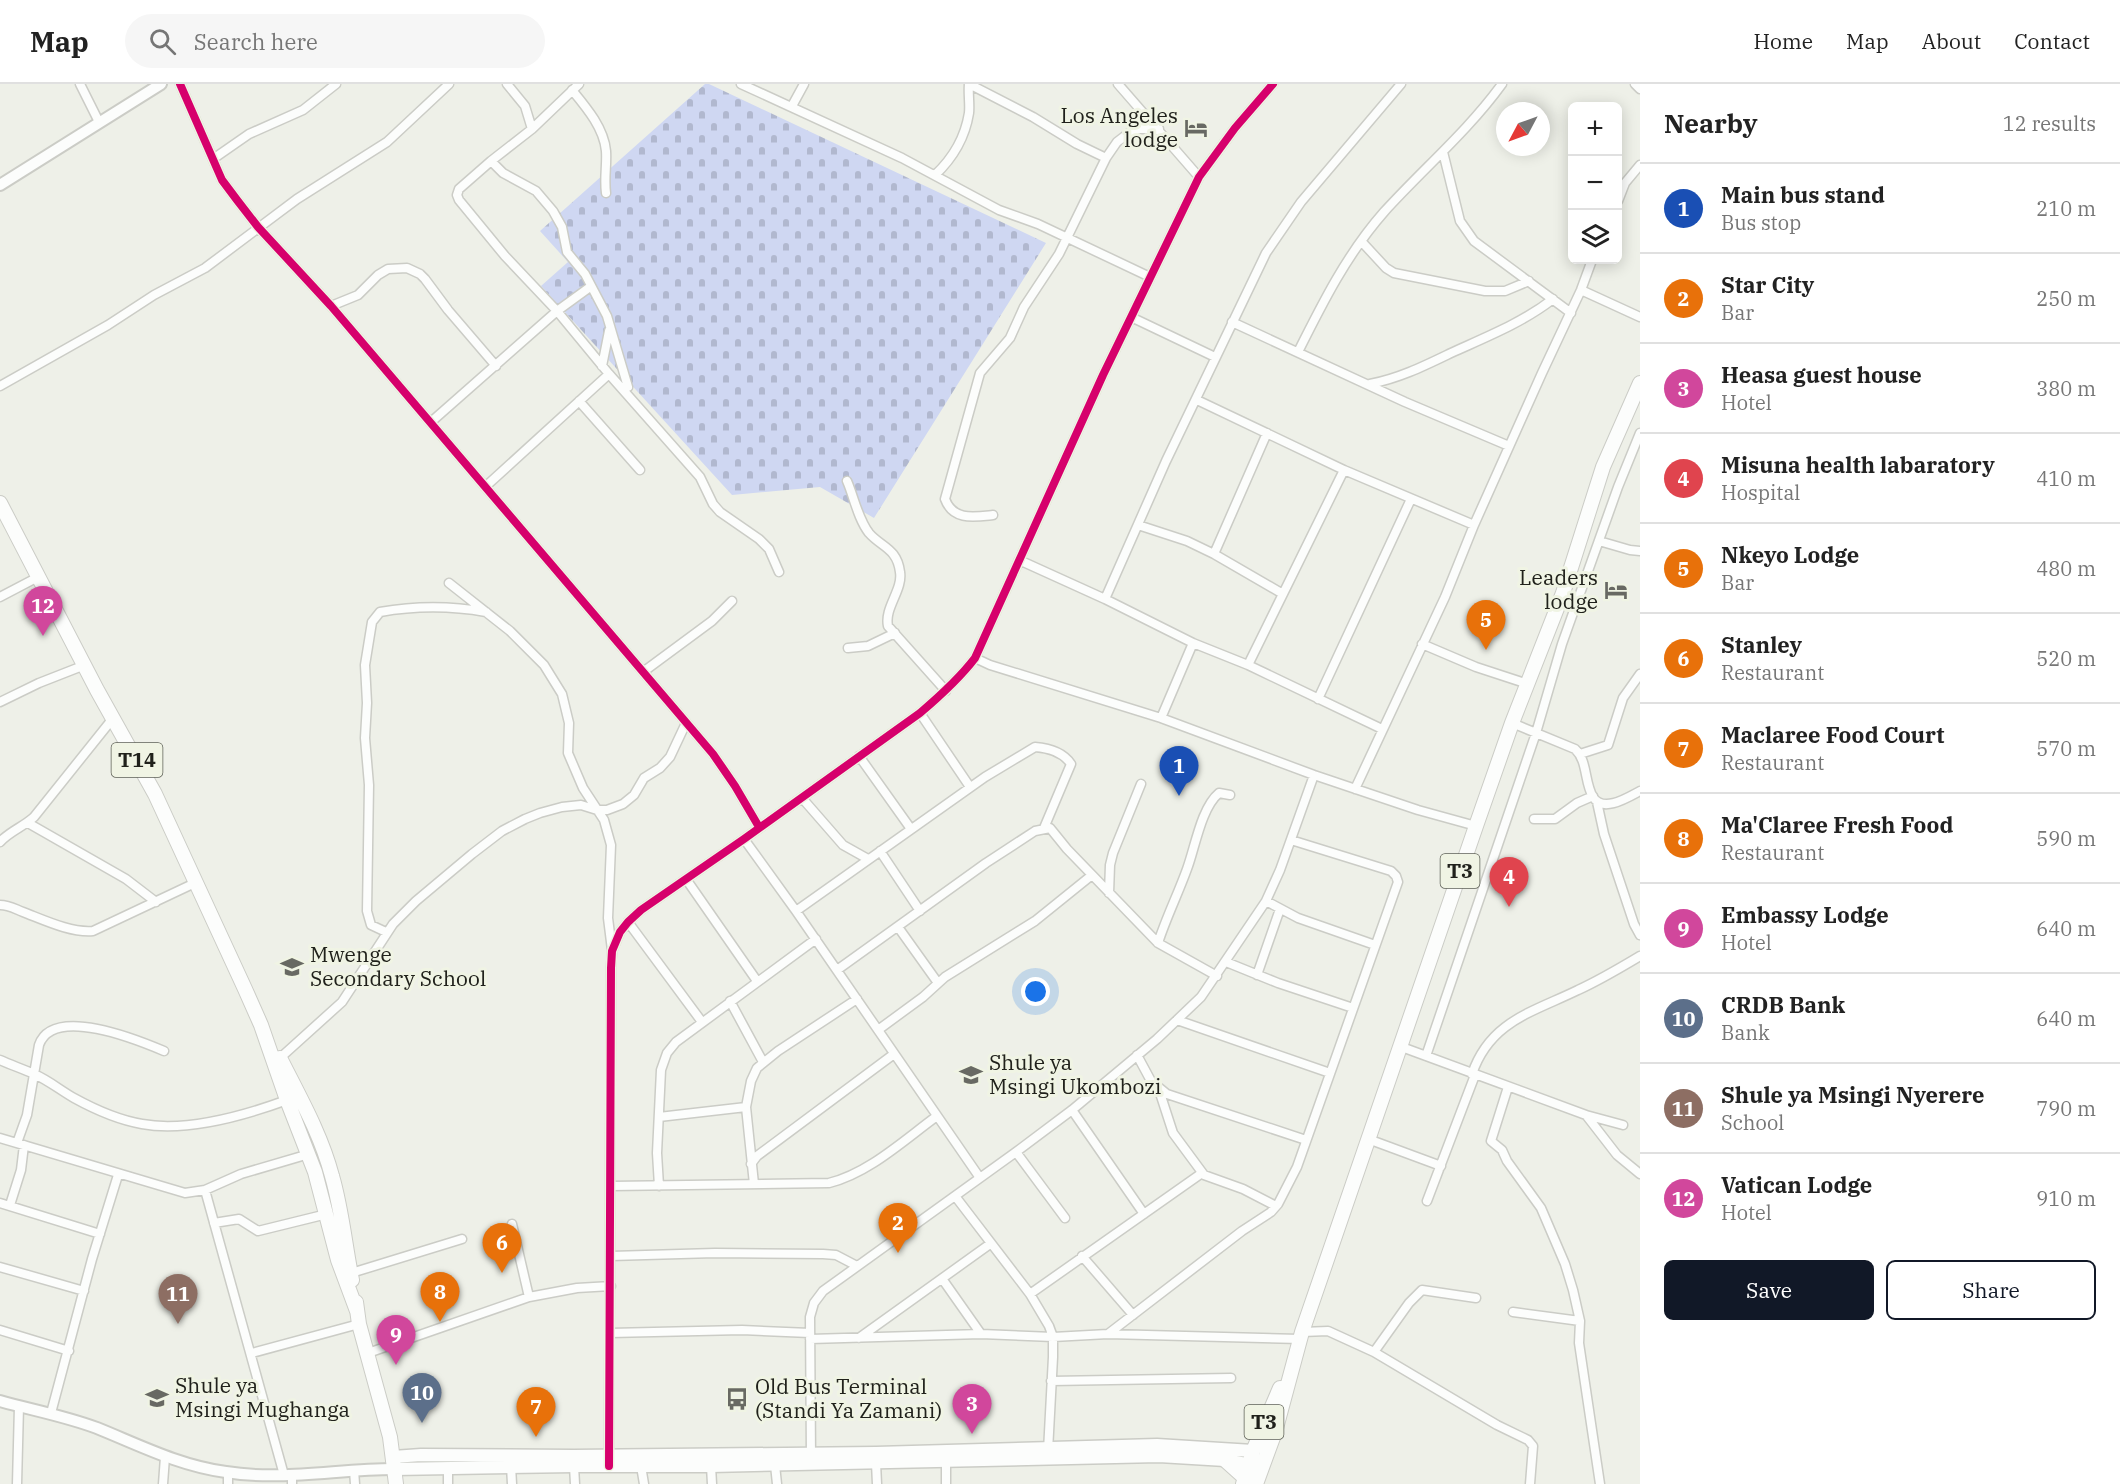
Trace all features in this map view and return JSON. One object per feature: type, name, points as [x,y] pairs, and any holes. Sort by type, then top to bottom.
[{"type":"highway","name":"T3","points":[[1255,1462],[1275,1432],[1301,1335],[1399,1046],[1512,723],[1563,593],[1604,467],[1640,383]]},
{"type":"highway","name":"T14","points":[[0,503],[155,794],[197,882],[261,1025],[309,1154],[327,1214],[334,1247],[347,1275]]},
{"type":"highway","name":"T14","points":[[261,1025],[280,1058],[320,1140],[332,1174],[340,1208],[347,1275],[390,1437],[396,1484]]},
{"type":"highway","name":"T3","points":[[1248,1482],[1266,1416],[1293,1362]]},
{"type":"highway","points":[[1225,1460],[1248,1482]]},
{"type":"main road","points":[[393,1463],[448,1467],[574,1466],[609,1460],[641,1466],[711,1467],[776,1465],[812,1459],[876,1463],[946,1461],[1157,1446],[1255,1462]]},
{"type":"main road","points":[[393,1463],[421,1455],[609,1460],[812,1459],[1048,1453],[1160,1456],[1255,1462]]},
{"type":"street","points":[[80,84],[99,122]]},
{"type":"street","points":[[0,185],[161,84]]},
{"type":"street","points":[[180,84],[222,180],[258,227],[331,306],[431,422],[712,754],[735,786],[759,827]]},
{"type":"street","points":[[213,159],[249,134],[303,110],[336,84]]},
{"type":"street","points":[[0,386],[108,325],[154,295],[205,268],[297,199],[387,142],[449,84]]},
{"type":"street","points":[[507,84],[525,106],[532,129]]},
{"type":"street","points":[[741,84],[935,175],[999,210],[1038,224],[1150,277]]},
{"type":"street","points":[[792,106],[804,84]]},
{"type":"street","points":[[935,175],[953,156],[961,141],[969,113],[969,84],[1106,158]]},
{"type":"street","points":[[1118,84],[1198,177]]},
{"type":"street","points":[[612,951],[628,922],[920,713],[946,691],[975,658],[1098,385],[1198,177],[1235,128],[1273,84]]},
{"type":"street","points":[[1105,599],[1215,357],[1266,253],[1301,202],[1401,84]]},
{"type":"street","points":[[1298,352],[1341,270],[1361,241],[1383,213],[1482,110],[1502,84]]},
{"type":"street","points":[[1635,84],[1640,89]]},
{"type":"street","points":[[606,193],[604,176],[606,151],[602,134],[575,87],[532,129],[459,189],[457,195],[506,256],[557,311],[605,370],[700,477],[713,504],[720,512],[759,539],[769,549],[779,572]]},
{"type":"street","points":[[993,515],[963,516],[954,512],[945,499],[980,373],[1010,338],[1024,307],[1047,274],[1106,158],[1117,142],[1130,132],[1140,129],[1159,129]]},
{"type":"street","points":[[1443,152],[1464,230],[1474,242],[1571,313]]},
{"type":"street","points":[[491,161],[503,173],[536,191],[562,227],[567,252],[585,274],[602,304],[628,387]]},
{"type":"street","points":[[1622,190],[1640,165]]},
{"type":"street","points":[[1361,241],[1386,268],[1394,273],[1485,291],[1505,291],[1529,281]]},
{"type":"street","points":[[1355,789],[1445,597],[1474,525],[1571,313],[1591,264]]},
{"type":"street","points":[[331,306],[358,296],[378,275],[388,269],[408,268],[425,279],[496,366]]},
{"type":"street","points":[[431,422],[557,311],[591,287]]},
{"type":"street","points":[[1581,290],[1640,317]]},
{"type":"street","points":[[1370,384],[1413,372],[1470,346],[1523,320],[1552,299]]},
{"type":"street","points":[[1131,317],[1215,357]]},
{"type":"street","points":[[1232,322],[1509,446]]},
{"type":"street","points":[[485,487],[579,401],[605,370],[609,326]]},
{"type":"street","points":[[1197,399],[1344,470],[1474,525]]},
{"type":"street","points":[[579,401],[640,470]]},
{"type":"street","points":[[1214,554],[1268,433]]},
{"type":"street","points":[[1426,1056],[1536,734],[1562,645],[1640,434]]},
{"type":"street","points":[[1248,665],[1344,470]]},
{"type":"street","points":[[847,481],[869,532],[888,547],[900,572],[887,623],[946,691]]},
{"type":"street","points":[[1318,699],[1411,499]]},
{"type":"street","points":[[1138,525],[1187,541],[1283,594]]},
{"type":"street","points":[[1599,541],[1640,551]]},
{"type":"street","points":[[1019,560],[1105,599],[1192,643],[1248,665],[1382,729]]},
{"type":"street","points":[[0,597],[40,576]]},
{"type":"street","points":[[449,583],[506,627],[538,658],[556,682],[570,723],[568,753],[583,788],[606,824],[611,845],[608,918],[612,951],[609,1460]]},
{"type":"street","points":[[643,672],[712,621],[732,601]]},
{"type":"street","points":[[386,932],[371,925],[366,911],[369,785],[365,738],[367,703],[365,665],[372,622],[380,612],[410,609],[457,609],[486,612]]},
{"type":"street","points":[[848,648],[868,646],[896,633]]},
{"type":"street","points":[[1161,718],[1192,643]]},
{"type":"street","points":[[1422,644],[1476,667],[1528,684]]},
{"type":"street","points":[[975,658],[990,665],[1161,718],[1355,789],[1476,826]]},
{"type":"street","points":[[0,702],[39,683],[85,665]]},
{"type":"street","points":[[1580,754],[1608,745],[1623,698],[1640,674]]},
{"type":"street","points":[[920,713],[970,787]]},
{"type":"street","points":[[0,842],[12,830],[28,822],[114,717]]},
{"type":"street","points":[[280,1058],[342,1002],[386,932],[416,902],[472,854],[518,822],[562,807],[581,805],[597,810],[608,810],[618,806],[634,795],[644,778],[660,768],[670,757],[686,723]]},
{"type":"street","points":[[1512,723],[1575,749],[1580,754],[1587,786],[1595,799],[1604,834],[1634,924],[1640,935]]},
{"type":"street","points":[[796,911],[970,787],[1035,747],[1052,750],[1064,756],[1069,760],[1070,768],[1044,828]]},
{"type":"street","points":[[859,756],[911,829]]},
{"type":"street","points":[[812,1459],[810,1317],[814,1303],[823,1291],[856,1266],[1072,1110],[1201,997],[1266,901],[1314,775]]},
{"type":"street","points":[[1109,892],[1113,853],[1141,784]]},
{"type":"street","points":[[1595,799],[1602,805],[1640,792]]},
{"type":"street","points":[[1158,943],[1167,914],[1187,871],[1209,805],[1219,793],[1230,795]]},
{"type":"street","points":[[802,798],[843,845],[868,859]]},
{"type":"street","points":[[1534,819],[1556,819],[1577,804],[1595,799]]},
{"type":"street","points":[[28,822],[126,879],[156,902]]},
{"type":"street","points":[[837,970],[993,858],[1035,831],[1050,828],[1158,943],[1217,975]]},
{"type":"street","points":[[744,839],[816,939],[980,1178]]},
{"type":"street","points":[[1108,1334],[1242,1231],[1271,1212],[1290,1182],[1306,1140],[1398,882],[1391,871],[1291,840]]},
{"type":"street","points":[[880,851],[920,911]]},
{"type":"street","points":[[878,1030],[960,966],[1035,921],[1092,875]]},
{"type":"street","points":[[686,879],[758,981]]},
{"type":"street","points":[[0,905],[87,932],[105,927],[197,882]]},
{"type":"street","points":[[1266,901],[1298,918],[1376,945]]},
{"type":"street","points":[[1257,975],[1280,909]]},
{"type":"street","points":[[628,922],[702,1022]]},
{"type":"street","points":[[898,927],[938,983]]},
{"type":"street","points":[[659,1186],[661,1070],[667,1053],[676,1042],[702,1022],[816,939]]},
{"type":"street","points":[[1427,1201],[1481,1054],[1502,1029],[1529,1011],[1594,982],[1640,956]]},
{"type":"street","points":[[1226,962],[1353,1008]]},
{"type":"street","points":[[754,1184],[747,1107],[751,1081],[758,1068],[763,1062],[857,999]]},
{"type":"street","points":[[730,1001],[763,1062]]},
{"type":"street","points":[[1177,1020],[1330,1073]]},
{"type":"street","points":[[9,1205],[21,1170],[20,1144],[39,1045],[44,1036],[55,1030],[71,1026],[121,1034],[164,1051]]},
{"type":"street","points":[[1399,1046],[1586,1115],[1623,1125]]},
{"type":"street","points":[[751,1164],[764,1151],[894,1054]]},
{"type":"street","points":[[1137,1055],[1151,1082],[1159,1090],[1306,1140]]},
{"type":"street","points":[[0,1060],[34,1074],[100,1110],[152,1126],[171,1126],[225,1119],[259,1111],[287,1100]]},
{"type":"street","points":[[1508,1087],[1491,1140],[1502,1150],[1507,1161],[1542,1208],[1565,1264],[1580,1321],[1579,1343],[1600,1484]]},
{"type":"street","points":[[1159,1090],[1173,1133],[1202,1173],[1210,1179],[1243,1189],[1276,1206]]},
{"type":"street","points":[[659,1117],[747,1107]]},
{"type":"street","points":[[1072,1110],[1144,1214]]},
{"type":"street","points":[[1586,1115],[1617,1155],[1640,1174]]},
{"type":"street","points":[[611,1186],[829,1184],[843,1180],[861,1170],[937,1116]]},
{"type":"street","points":[[0,1138],[118,1175],[185,1193],[205,1190],[241,1174],[309,1154]]},
{"type":"street","points":[[1368,1139],[1441,1166]]},
{"type":"street","points":[[1016,1152],[1065,1218]]},
{"type":"street","points":[[1030,1294],[1202,1173]]},
{"type":"street","points":[[51,1413],[118,1175]]},
{"type":"street","points":[[205,1190],[289,1478]]},
{"type":"street","points":[[955,1196],[1030,1294],[1044,1315],[1053,1337],[1048,1453]]},
{"type":"street","points":[[0,1203],[100,1234]]},
{"type":"street","points":[[214,1223],[239,1219],[258,1231],[327,1214]]},
{"type":"street","points":[[512,1224],[529,1297]]},
{"type":"street","points":[[347,1275],[462,1239]]},
{"type":"street","points":[[858,1339],[990,1244]]},
{"type":"street","points":[[611,1256],[823,1254],[836,1255],[856,1266]]},
{"type":"street","points":[[1082,1256],[1133,1314]]},
{"type":"street","points":[[0,1267],[84,1291]]},
{"type":"street","points":[[943,1280],[981,1334]]},
{"type":"street","points":[[368,1353],[529,1297],[567,1289],[610,1286]]},
{"type":"street","points":[[1374,1352],[1409,1303],[1422,1290],[1476,1298]]},
{"type":"street","points":[[1513,1312],[1580,1321]]},
{"type":"street","points":[[252,1353],[358,1318]]},
{"type":"street","points":[[0,1330],[69,1351]]},
{"type":"street","points":[[610,1332],[742,1330],[858,1339],[981,1334],[1053,1337],[1108,1334],[1301,1335],[1328,1331],[1374,1352],[1497,1425],[1531,1442],[1533,1446],[1530,1484]]},
{"type":"street","points":[[1051,1381],[1231,1378]]},
{"type":"street","points":[[0,1401],[51,1413],[95,1428],[165,1457],[228,1478],[289,1478],[377,1469],[393,1463]]},
{"type":"street","points":[[17,1484],[19,1406]]},
{"type":"street","points":[[163,1484],[165,1457]]},
{"type":"street","points":[[946,1461],[946,1484]]},
{"type":"street","points":[[876,1463],[877,1484]]},
{"type":"street","points":[[776,1465],[777,1484]]},
{"type":"street","points":[[511,1466],[512,1484]]},
{"type":"street","points":[[574,1466],[575,1484]]},
{"type":"street","points":[[641,1466],[644,1484]]},
{"type":"street","points":[[448,1467],[448,1484]]},
{"type":"street","points":[[711,1467],[712,1484]]},
{"type":"street","points":[[354,1470],[355,1484]]},
{"type":"green space","points":[[705,84],[1046,243],[874,518],[820,487],[732,495],[541,286],[568,262],[540,231]]},
{"type":"cycle path","points":[[180,84],[222,180],[258,227],[331,306],[713,754],[759,827]]},
{"type":"cycle path","points":[[609,1466],[611,968],[612,951],[620,932],[641,910],[920,713],[949,687],[975,658],[1103,375],[1199,177],[1235,128],[1273,84]]},
{"type":"place","name":"Los Angeles lodge","points":[[1196,128]]},
{"type":"place","name":"Leaders lodge","points":[[1616,590]]},
{"type":"place","name":"Vatican Lodge","points":[[43,636]]},
{"type":"place","name":"Nkeyo Lodge","points":[[1486,650]]},
{"type":"place","name":"Main bus stand","points":[[1179,796]]},
{"type":"place","name":"Misuna health labaratory","points":[[1509,907]]},
{"type":"place","name":"Mwenge Secondary School","points":[[292,967]]},
{"type":"place","name":"Shule ya Msingi Ukombozi","points":[[971,1075]]},
{"type":"place","name":"Star City","points":[[898,1253]]},
{"type":"place","name":"Stanley","points":[[502,1273]]},
{"type":"place","name":"Ma'Claree Fresh Food","points":[[440,1322]]},
{"type":"place","name":"Shule ya Msingi Nyerere","points":[[178,1324]]},
{"type":"place","name":"Embassy Lodge","points":[[396,1365]]},
{"type":"place","name":"Shule ya Msingi Mughanga","points":[[157,1398]]},
{"type":"place","name":"Old Bus Terminal (Standi Ya Zamani)","points":[[737,1399]]},
{"type":"place","name":"CRDB Bank","points":[[422,1423]]},
{"type":"place","name":"Heasa guest house","points":[[972,1434]]},
{"type":"place","name":"Maclaree Food Court","points":[[536,1437]]}]
